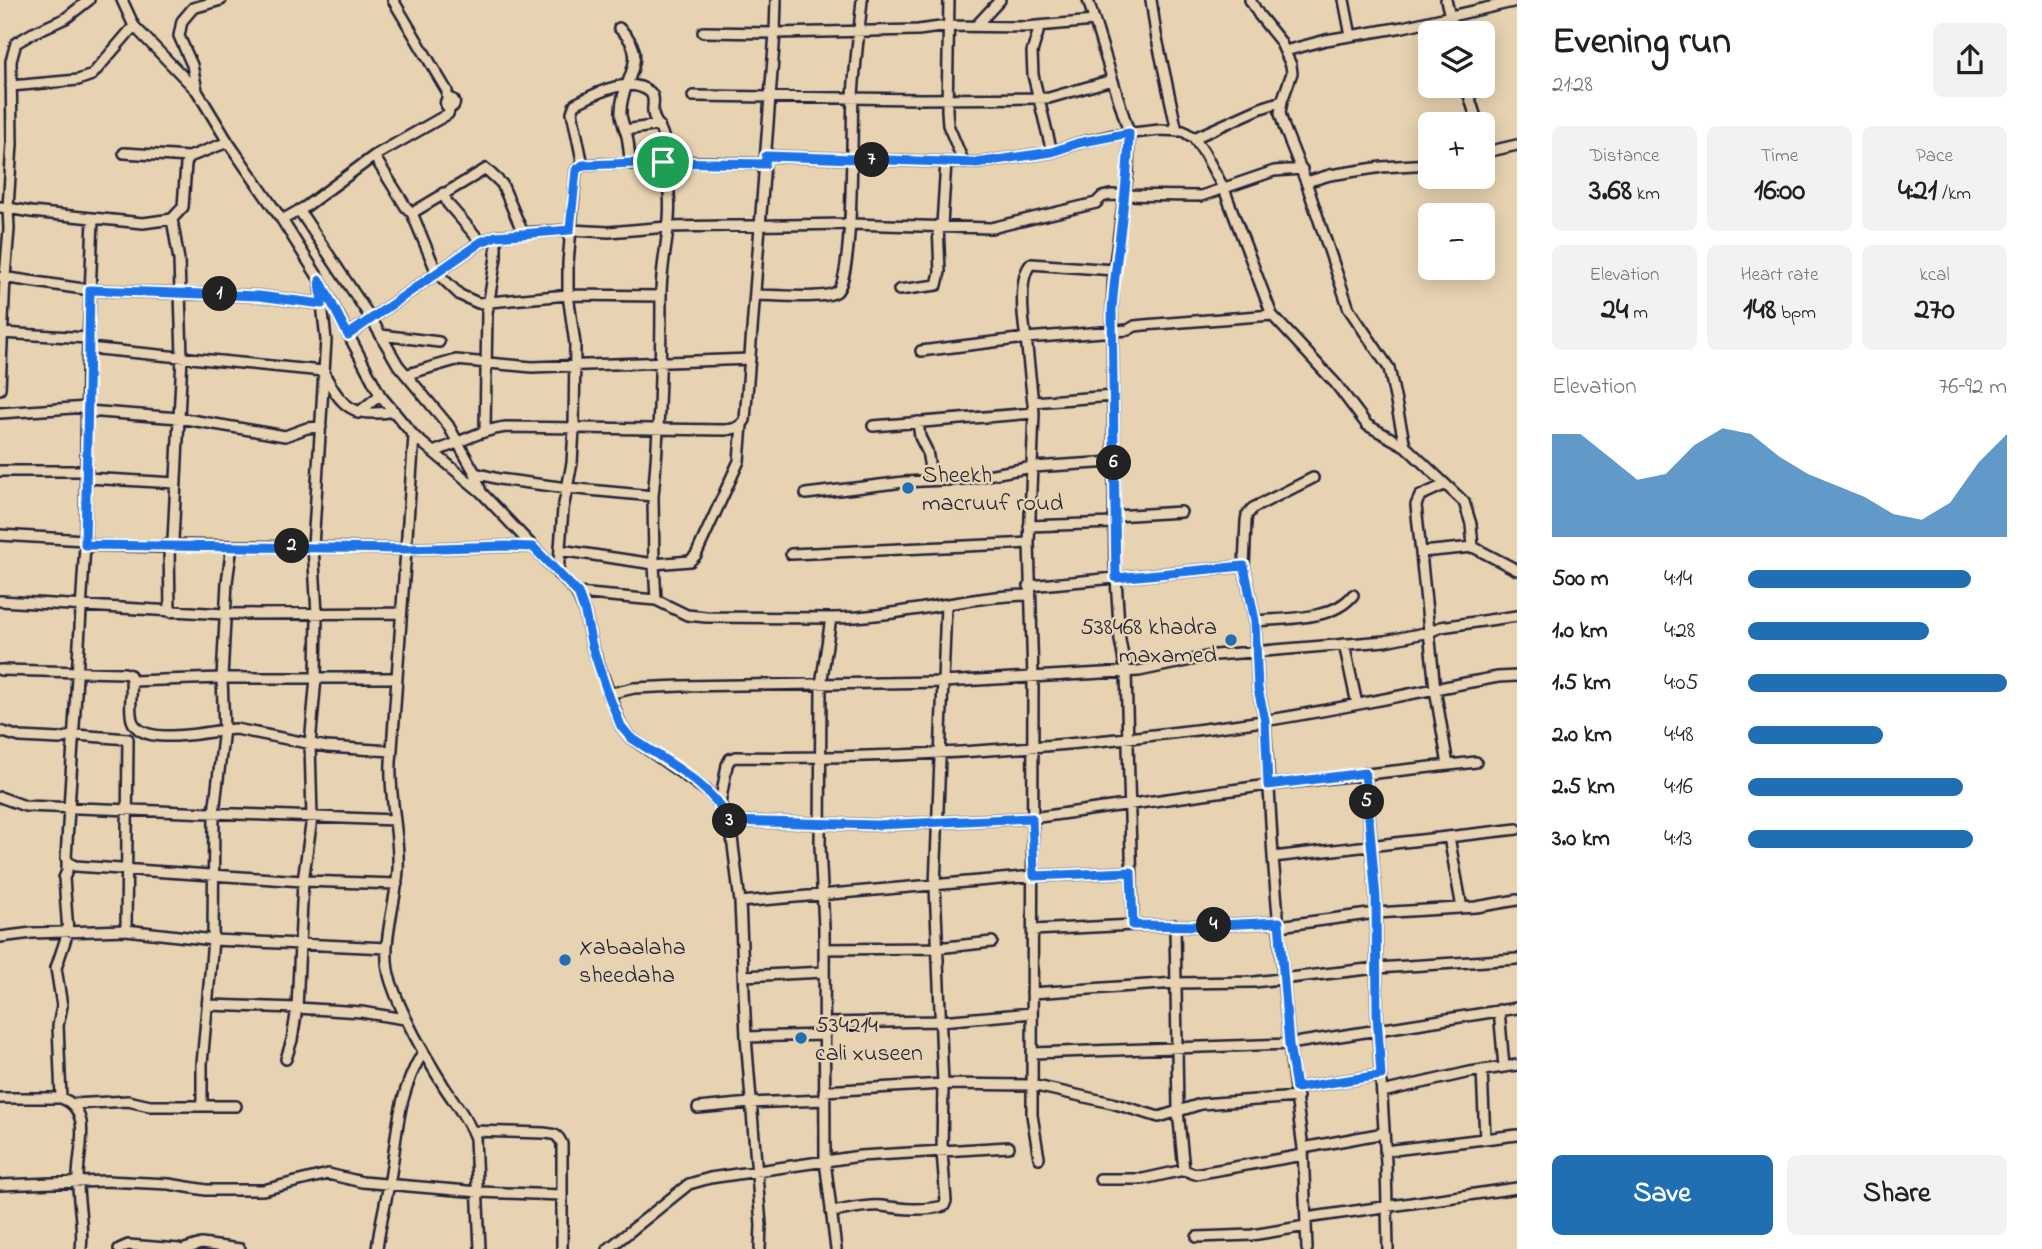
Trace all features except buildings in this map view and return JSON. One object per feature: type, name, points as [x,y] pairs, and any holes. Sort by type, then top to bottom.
[{"type":"street","points":[[0,389],[2,277],[9,229],[4,208],[12,144],[11,61],[16,43],[66,18],[89,0]]},
{"type":"street","points":[[122,0],[134,26],[197,91],[228,142],[282,220],[320,280],[380,395],[414,436],[481,492],[578,593],[592,646],[621,726],[630,737],[674,766],[720,804],[730,821],[740,902],[750,1103],[761,1225],[760,1249]]},
{"type":"street","points":[[197,91],[191,65],[179,36],[182,21],[193,8],[221,0]]},
{"type":"street","points":[[282,220],[374,156],[448,114],[447,91],[393,0]]},
{"type":"street","points":[[560,550],[654,564],[690,561],[696,555],[739,461],[756,295],[776,0]]},
{"type":"street","points":[[756,295],[821,296],[835,293],[845,276],[853,97],[862,0]]},
{"type":"street","points":[[949,0],[948,125],[964,163]]},
{"type":"street","points":[[976,26],[1000,0]]},
{"type":"street","points":[[1088,0],[1129,133],[1125,194],[1115,270],[1113,396],[1116,578],[1120,640],[1126,672],[1133,925]]},
{"type":"street","points":[[1151,0],[1159,52],[1177,131]]},
{"type":"street","points":[[1250,0],[1280,41],[1292,65],[1280,113],[1284,127],[1302,169],[1349,309],[1389,368],[1405,446]]},
{"type":"street","points":[[1344,0],[1351,36]]},
{"type":"street","points":[[1447,0],[1451,21]]},
{"type":"street","points":[[1285,51],[1517,1]]},
{"type":"street","points":[[703,32],[918,30],[948,26],[1040,26],[1094,21]]},
{"type":"street","points":[[11,86],[78,80],[92,75],[134,26]]},
{"type":"street","points":[[1040,26],[1032,52],[1038,98],[1052,152]]},
{"type":"street","points":[[619,28],[628,36],[636,53],[621,114],[631,164]]},
{"type":"street","points":[[693,96],[1049,98],[1112,80]]},
{"type":"street","points":[[583,165],[573,123],[572,112],[575,104],[604,89],[640,87],[650,93],[653,96],[654,119],[659,125],[665,148],[663,162],[670,198],[661,296],[658,428],[653,496],[656,600]]},
{"type":"street","points":[[1194,138],[1282,101]]},
{"type":"street","points":[[625,130],[659,125]]},
{"type":"street","points":[[558,574],[574,429],[575,344],[568,295],[570,230],[576,170],[583,165],[766,160],[852,159],[964,163],[1052,152],[1078,143],[1129,133],[1177,131],[1183,131],[1194,138],[1224,189],[1272,315],[1336,384],[1367,425],[1405,446],[1464,502],[1471,524],[1473,547]]},
{"type":"street","points":[[124,153],[189,157],[228,142]]},
{"type":"street","points":[[1495,150],[1517,145]]},
{"type":"street","points":[[374,156],[412,213],[437,273],[460,295],[478,303],[568,295],[661,296]]},
{"type":"street","points":[[4,208],[93,219],[158,223],[172,219],[183,207],[186,164],[189,157]]},
{"type":"street","points":[[899,290],[937,285],[946,162]]},
{"type":"street","points":[[1306,182],[1330,175],[1418,165]]},
{"type":"street","points":[[412,213],[483,169],[489,170],[502,184],[523,233]]},
{"type":"street","points":[[348,335],[481,242],[496,236],[570,230],[609,232],[761,224],[940,225],[991,228],[1096,204],[1102,197],[1125,194],[1200,196],[1274,171],[1302,169]]},
{"type":"street","points":[[443,193],[448,204],[481,242]]},
{"type":"street","points":[[299,210],[372,320],[398,365],[408,373],[448,425],[475,473],[481,492]]},
{"type":"street","points":[[61,1098],[58,1026],[62,1006],[56,968],[68,932],[64,878],[67,871],[85,543],[93,219]]},
{"type":"street","points":[[170,611],[169,545],[173,541],[174,533],[182,357],[179,260],[172,219]]},
{"type":"street","points":[[485,429],[489,302],[496,257],[496,236]]},
{"type":"street","points":[[1038,1158],[1032,1115],[1033,678],[1028,542],[1034,401],[1023,318],[1024,285],[1026,269],[1031,264],[1115,270]]},
{"type":"street","points":[[2,277],[90,290],[259,296],[322,304]]},
{"type":"street","points":[[286,1059],[297,1008],[303,881],[312,818],[310,744],[316,678],[317,614],[313,546],[326,340],[320,280]]},
{"type":"street","points":[[921,351],[1026,338],[1128,330],[1144,325],[1272,315]]},
{"type":"street","points":[[1,333],[182,357],[323,370]]},
{"type":"street","points":[[381,335],[439,342]]},
{"type":"street","points":[[408,373],[456,360],[532,367],[750,359]]},
{"type":"street","points":[[323,370],[335,395],[358,413],[377,415],[394,411]]},
{"type":"street","points":[[358,413],[380,395]]},
{"type":"street","points":[[1034,401],[1113,396]]},
{"type":"street","points":[[0,413],[87,409],[179,418],[285,436],[307,428],[321,427]]},
{"type":"street","points":[[873,426],[1034,413]]},
{"type":"street","points":[[918,422],[932,480]]},
{"type":"street","points":[[433,452],[485,429],[506,427],[725,430],[736,429],[742,425]]},
{"type":"street","points":[[414,436],[390,787],[398,869],[387,948],[390,978],[405,1019],[468,1121],[475,1138],[480,1249]]},
{"type":"street","points":[[806,494],[964,479],[1033,467],[1114,462]]},
{"type":"street","points":[[0,471],[176,483]]},
{"type":"street","points":[[475,473],[567,488],[653,496]]},
{"type":"street","points":[[1307,1249],[1303,1152],[1283,980],[1265,720],[1258,689],[1255,621],[1244,566],[1247,514],[1253,508],[1313,478]]},
{"type":"street","points":[[1444,485],[1420,496],[1416,505],[1435,689],[1448,765]]},
{"type":"street","points":[[1029,526],[1181,512]]},
{"type":"street","points":[[0,535],[85,543],[169,545],[405,549],[533,547]]},
{"type":"street","points":[[791,554],[1028,542]]},
{"type":"street","points":[[202,1105],[202,1064],[214,940],[214,813],[224,729],[222,678],[232,546]]},
{"type":"street","points":[[1422,552],[1473,547],[1517,570]]},
{"type":"street","points":[[578,593],[656,600],[687,615],[696,616],[862,618],[1116,578],[1244,566]]},
{"type":"street","points":[[1255,621],[1330,612],[1344,606],[1353,595]]},
{"type":"street","points":[[0,601],[225,614],[401,613]]},
{"type":"street","points":[[831,1212],[871,1206],[933,1209],[944,1206],[946,1201],[942,1152],[943,1084],[935,886],[946,605]]},
{"type":"street","points":[[608,694],[634,688],[943,682],[1139,671],[1215,655],[1385,641],[1441,627],[1517,616]]},
{"type":"street","points":[[831,618],[821,685],[820,823],[824,949],[825,1161],[835,1249]]},
{"type":"street","points":[[1345,644],[1357,704]]},
{"type":"street","points":[[0,670],[124,673],[130,676],[132,681],[133,721],[148,734],[197,735],[224,729],[257,732],[345,749],[392,751]]},
{"type":"street","points":[[720,804],[726,765],[736,757],[820,759],[1032,747],[1265,720],[1498,677],[1517,676]]},
{"type":"street","points":[[132,681],[397,678]]},
{"type":"street","points":[[0,732],[20,737],[59,739],[74,735],[128,739],[126,930]]},
{"type":"street","points":[[730,821],[877,825],[1032,818],[1268,785],[1476,762]]},
{"type":"street","points":[[1365,773],[1376,914],[1378,1031],[1388,1249]]},
{"type":"street","points":[[0,797],[25,806],[395,820]]},
{"type":"street","points":[[1273,857],[1517,829]]},
{"type":"street","points":[[1449,836],[1462,908]]},
{"type":"street","points":[[67,859],[75,866],[126,870],[397,884]]},
{"type":"street","points":[[740,902],[1034,876],[1131,872]]},
{"type":"street","points":[[1034,930],[1133,925],[1279,924],[1462,908],[1517,900]]},
{"type":"street","points":[[1175,925],[1178,1110],[1184,1170]]},
{"type":"street","points":[[0,937],[32,933],[126,930],[214,940],[387,948]]},
{"type":"street","points":[[824,949],[937,948],[992,942]]},
{"type":"street","points":[[1032,993],[1283,980],[1377,968],[1517,959]]},
{"type":"street","points":[[744,976],[824,972]]},
{"type":"street","points":[[209,1004],[361,1012],[405,1019]]},
{"type":"street","points":[[1034,1053],[1289,1044],[1517,1008]]},
{"type":"street","points":[[1500,1010],[1504,1067]]},
{"type":"street","points":[[824,1023],[941,1021],[1032,1013]]},
{"type":"street","points":[[746,1037],[825,1035]]},
{"type":"street","points":[[377,1249],[398,1111],[412,1071],[423,1052]]},
{"type":"street","points":[[1382,1092],[1517,1065]]},
{"type":"street","points":[[1482,1070],[1485,1139]]},
{"type":"street","points":[[698,1108],[943,1084],[1032,1085],[1112,1103],[1152,1116],[1165,1116],[1201,1104],[1297,1093],[1381,1075]]},
{"type":"street","points":[[0,1098],[61,1098],[73,1104],[128,1101],[150,1105],[236,1106]]},
{"type":"street","points":[[73,1104],[81,1126],[78,1181],[81,1249]]},
{"type":"street","points":[[472,1131],[556,1134],[562,1144],[562,1249]]},
{"type":"street","points":[[1100,1179],[1143,1178],[1184,1170],[1195,1174],[1384,1133]]},
{"type":"street","points":[[1385,1151],[1517,1135]]},
{"type":"street","points":[[614,1248],[689,1184],[710,1178],[860,1156],[1009,1147]]},
{"type":"street","points":[[0,1185],[78,1181],[169,1184],[206,1190],[262,1190],[328,1174],[351,1181],[479,1192],[562,1195]]},
{"type":"street","points":[[1197,1237],[1252,1235],[1387,1205],[1517,1188]]},
{"type":"street","points":[[186,1249],[201,1244],[240,1249]]},
{"type":"street","points":[[119,1249],[128,1245],[179,1249]]},
{"type":"place","name":"Sheekh macruuf roud","points":[[908,488]]},
{"type":"place","name":"538468 khadra maxamed","points":[[1231,640]]},
{"type":"place","name":"Xabaalaha sheedaha","points":[[565,960]]},
{"type":"place","name":"534214 cali xuseen","points":[[801,1038]]},
{"type":"route","points":[[1129,133],[1128,171],[1112,310],[1116,578],[1244,566],[1255,621],[1255,652],[1258,689],[1265,720],[1268,785],[1365,773],[1376,898],[1377,1014],[1381,1075],[1296,1088],[1289,1044],[1279,922],[1201,926],[1133,925],[1131,872],[1034,876],[1032,818],[877,825],[730,821],[724,809],[707,791],[630,737],[621,726],[592,646],[578,593],[533,547],[405,549],[85,545],[90,290],[259,296],[322,304],[320,280],[348,335],[481,242],[496,236],[570,230],[576,170],[583,165],[663,162],[765,164],[766,156],[976,163],[1052,152],[1078,143],[1129,133]]}]
